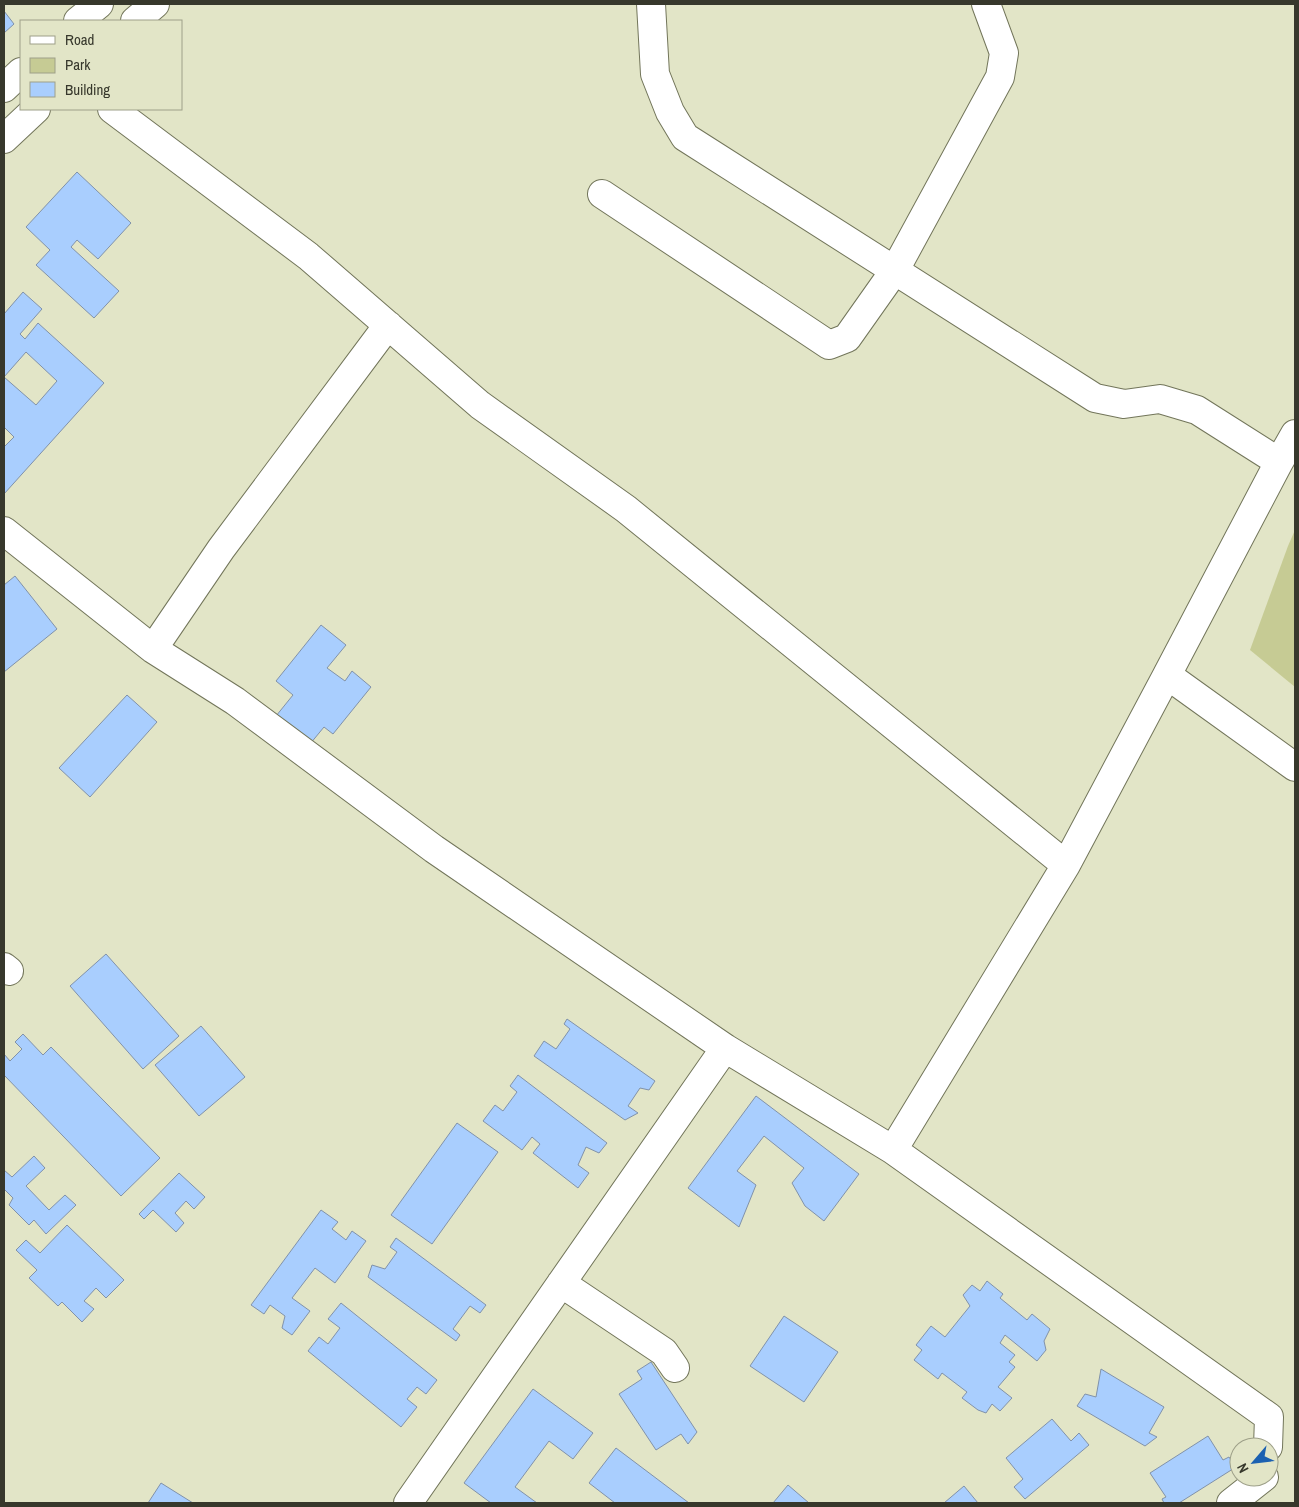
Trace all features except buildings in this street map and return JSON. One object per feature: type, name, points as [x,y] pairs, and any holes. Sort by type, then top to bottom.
[{"type":"street","points":[[79,20],[99,4]]},
{"type":"street","points":[[136,20],[156,4]]},
{"type":"street","points":[[651,4],[655,74],[670,112],[685,137],[1095,398],[1124,404],[1160,399],[1197,410],[1279,462]]},
{"type":"street","points":[[602,194],[830,345],[847,338],[895,270],[1000,77],[1004,53],[986,4]]},
{"type":"street","points":[[4,88],[20,73]]},
{"type":"street","points":[[4,139],[35,110]]},
{"type":"street","points":[[113,110],[308,256],[480,405],[626,509],[1066,865]]},
{"type":"street","points":[[153,649],[221,549],[388,325]]},
{"type":"street","points":[[893,1150],[1066,865],[1295,434]]},
{"type":"street","points":[[4,532],[153,649],[235,701],[434,849],[724,1048],[893,1150],[1269,1417],[1268,1437]]},
{"type":"street","points":[[1167,675],[1295,767]]},
{"type":"street","points":[[411,1502],[724,1048]]},
{"type":"street","points":[[561,1283],[664,1352],[675,1368]]},
{"type":"street","points":[[1231,1503],[1251,1487]]},
{"type":"green space","points":[[1295,530],[1295,687],[1250,650]]}]
